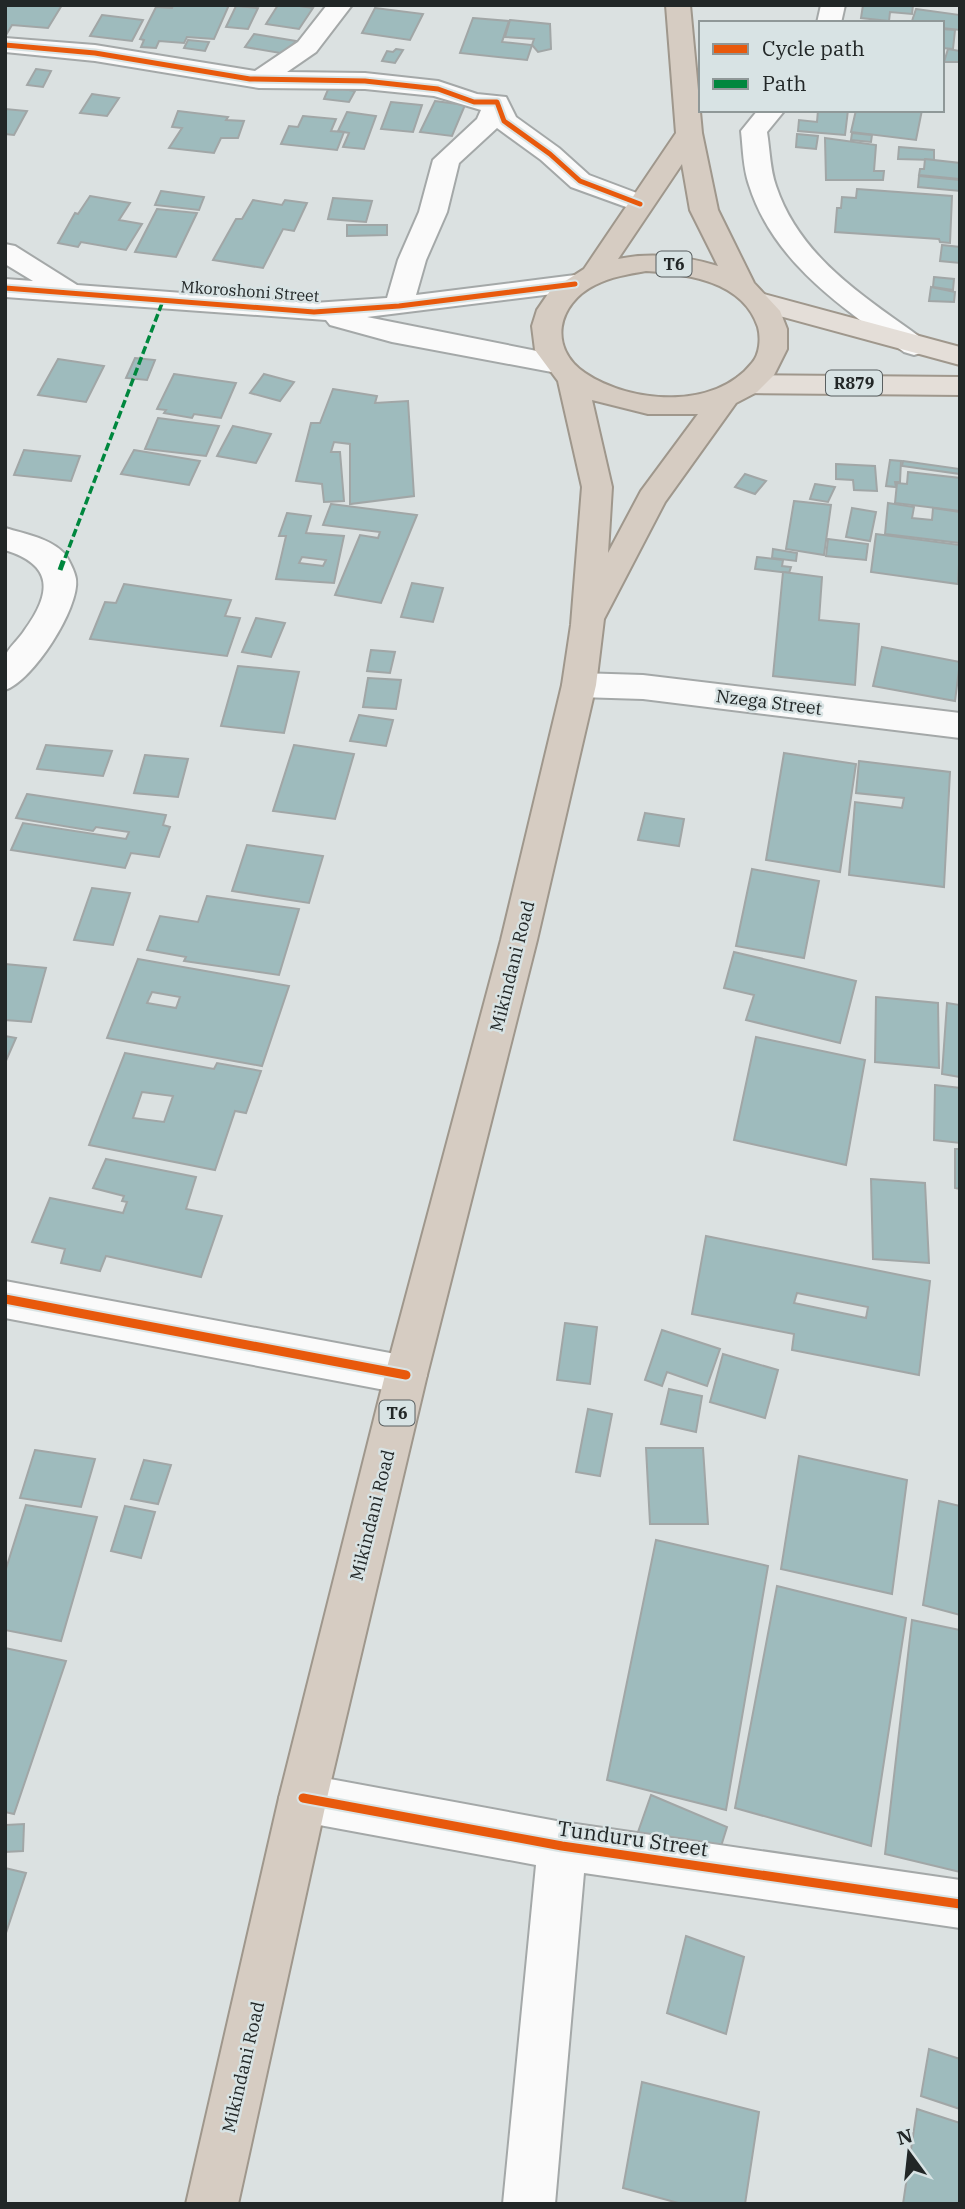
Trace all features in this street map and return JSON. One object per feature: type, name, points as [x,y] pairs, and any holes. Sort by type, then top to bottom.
[{"type":"highway","name":"T6","points":[[678,5],[689,133],[704,210],[752,295],[770,319],[775,336],[772,353],[763,369],[737,389]]},
{"type":"highway","name":"T6","points":[[585,279],[689,133]]},
{"type":"highway","name":"T6","points":[[564,371],[548,347],[545,330],[549,313],[559,297],[585,279],[633,265],[673,264],[723,277],[752,295]]},
{"type":"highway","points":[[564,371],[618,401],[646,406],[702,403],[737,389]]},
{"type":"highway","name":"Mikindani Road","points":[[212,2204],[303,1798],[406,1375],[519,940],[579,685],[587,625],[597,486],[564,371]]},
{"type":"highway","name":"Mikindani Road","points":[[587,625],[652,498],[737,389]]},
{"type":"main road","points":[[752,295],[914,346],[960,356]]},
{"type":"main road","name":"R879","points":[[737,389],[960,386]]},
{"type":"street","points":[[259,80],[307,47],[340,5]]},
{"type":"street","points":[[5,45],[94,53],[259,80],[365,81],[439,89],[474,102],[497,102]]},
{"type":"street","points":[[497,102],[504,121],[550,154],[580,181],[640,204]]},
{"type":"street","points":[[399,306],[412,260],[433,212],[446,160],[488,123],[497,102]]},
{"type":"street","points":[[770,112],[754,131],[762,183],[780,228],[815,272],[914,346]]},
{"type":"street","points":[[5,252],[74,294]]},
{"type":"street","name":"Mkoroshoni Street","points":[[5,288],[314,312],[399,306],[585,279]]},
{"type":"street","name":"Mkoroshoni Street","points":[[314,312],[392,333],[564,371]]},
{"type":"street","points":[[5,539],[44,551],[60,570],[62,594],[51,620],[5,678]]},
{"type":"street","name":"Nzega Street","points":[[579,685],[643,687],[960,726]]},
{"type":"street","points":[[5,1299],[406,1375]]},
{"type":"street","name":"Tunduru Street","points":[[303,1798],[562,1846],[960,1904]]},
{"type":"street","points":[[529,2204],[562,1846]]},
{"type":"building","points":[[5,5],[62,5],[48,28],[12,25],[6,35]]},
{"type":"building","points":[[173,5],[229,5],[214,39],[187,37],[184,43],[159,41],[156,48],[141,47],[144,40],[140,39],[156,7],[172,8]]},
{"type":"building","points":[[278,5],[313,8],[299,29],[266,24]]},
{"type":"building","points":[[863,5],[913,5],[912,14],[890,12],[889,21],[861,18]]},
{"type":"building","points":[[236,6],[258,8],[248,29],[226,27]]},
{"type":"building","points":[[375,8],[423,14],[410,40],[362,33]]},
{"type":"building","points":[[916,9],[960,15],[960,30],[944,28],[944,21],[912,21]]},
{"type":"building","points":[[102,15],[143,20],[132,41],[90,36]]},
{"type":"building","points":[[473,18],[509,21],[502,42],[532,45],[527,60],[460,53]]},
{"type":"building","points":[[510,20],[550,24],[551,49],[538,52],[532,45],[534,39],[505,37]]},
{"type":"building","points":[[944,29],[955,30],[953,49],[944,48]]},
{"type":"building","points":[[254,34],[296,41],[286,54],[245,47]]},
{"type":"building","points":[[188,40],[209,42],[205,51],[184,48]]},
{"type":"building","points":[[396,49],[403,50],[395,63],[382,61],[387,51],[393,52]]},
{"type":"building","points":[[948,49],[960,51],[960,62],[944,62]]},
{"type":"building","points":[[36,69],[51,71],[43,87],[27,85]]},
{"type":"building","points":[[329,87],[355,91],[349,102],[324,99]]},
{"type":"building","points":[[92,94],[119,98],[107,116],[80,113]]},
{"type":"building","points":[[435,101],[465,105],[452,136],[420,132]]},
{"type":"building","points":[[391,102],[422,105],[413,132],[381,129]]},
{"type":"building","points":[[5,109],[27,111],[14,135],[5,134]]},
{"type":"building","points":[[178,111],[244,121],[238,138],[221,138],[214,153],[169,148],[182,128],[172,127]]},
{"type":"building","points":[[347,112],[376,116],[364,149],[343,147],[349,133],[338,131]]},
{"type":"building","points":[[818,112],[848,112],[845,135],[798,131],[799,120],[817,122]]},
{"type":"building","points":[[856,112],[922,112],[916,140],[851,132]]},
{"type":"building","points":[[303,116],[336,119],[331,131],[344,132],[337,150],[281,144],[289,126],[298,127]]},
{"type":"building","points":[[852,133],[872,135],[871,142],[851,140]]},
{"type":"building","points":[[797,134],[818,136],[816,149],[796,147]]},
{"type":"building","points":[[825,138],[876,145],[874,171],[884,171],[883,180],[826,180]]},
{"type":"building","points":[[899,147],[934,150],[934,160],[898,159]]},
{"type":"building","points":[[925,159],[960,163],[960,179],[919,175],[920,169],[924,169]]},
{"type":"building","points":[[919,176],[960,180],[960,191],[918,187]]},
{"type":"building","points":[[857,189],[952,196],[950,243],[940,242],[939,239],[835,232],[837,208],[841,208],[842,197],[856,198]]},
{"type":"building","points":[[161,191],[204,197],[199,210],[155,205]]},
{"type":"building","points":[[90,196],[130,203],[119,220],[142,224],[126,250],[81,242],[78,247],[58,243],[75,213],[78,214]]},
{"type":"building","points":[[333,198],[372,201],[366,222],[328,219]]},
{"type":"building","points":[[253,200],[282,205],[285,200],[307,203],[294,231],[283,229],[263,268],[213,260],[236,219],[242,219]]},
{"type":"building","points":[[157,209],[197,213],[176,257],[135,252]]},
{"type":"building","points":[[347,225],[387,225],[387,235],[347,236]]},
{"type":"building","points":[[942,245],[960,247],[960,263],[940,261]]},
{"type":"building","points":[[934,277],[954,279],[953,290],[933,287]]},
{"type":"building","points":[[931,287],[955,292],[954,302],[929,301]]},
{"type":"building","points":[[135,358],[155,360],[147,380],[126,378]]},
{"type":"building","points":[[58,359],[104,366],[86,402],[38,395]]},
{"type":"building","points":[[174,374],[236,383],[221,418],[194,414],[192,418],[164,413],[166,410],[157,409]]},
{"type":"building","points":[[264,374],[294,382],[280,401],[250,393]]},
{"type":"building","points":[[333,389],[377,396],[375,403],[408,401],[414,496],[350,504],[350,444],[334,442],[331,452],[340,452],[344,501],[324,502],[322,484],[296,481],[311,423],[320,423]]},
{"type":"building","points":[[158,418],[219,426],[206,456],[145,449]]},
{"type":"building","points":[[233,426],[271,434],[256,463],[217,456]]},
{"type":"building","points":[[24,450],[80,456],[71,481],[14,475]]},
{"type":"building","points":[[134,450],[200,461],[189,485],[121,474]]},
{"type":"building","points":[[890,460],[901,461],[900,482],[895,482],[896,487],[886,486]]},
{"type":"building","points":[[903,461],[960,469],[960,474],[902,466]]},
{"type":"building","points":[[836,464],[875,466],[877,491],[854,490],[853,480],[836,479]]},
{"type":"building","points":[[908,472],[960,478],[960,511],[895,503],[897,483],[907,484]]},
{"type":"building","points":[[745,474],[766,481],[755,494],[735,487]]},
{"type":"building","points":[[815,484],[835,487],[828,502],[810,499]]},
{"type":"building","points":[[794,501],[831,505],[824,555],[786,549]]},
{"type":"building","points":[[888,503],[914,507],[912,518],[932,520],[933,508],[960,512],[960,543],[885,534]]},
{"type":"building","points":[[331,504],[417,515],[381,603],[335,595],[360,535],[378,538],[380,532],[323,525]]},
{"type":"building","points":[[852,508],[876,512],[870,541],[846,537]]},
{"type":"building","points":[[287,513],[311,516],[306,533],[344,536],[334,583],[276,579],[286,536],[279,536]],"holes":[[[302,557],[326,560],[323,566],[299,563]]]},
{"type":"building","points":[[876,534],[960,545],[958,584],[871,572]]},
{"type":"building","points":[[828,539],[868,544],[866,560],[826,556]]},
{"type":"building","points":[[773,549],[797,553],[796,561],[772,558]]},
{"type":"building","points":[[757,557],[783,560],[782,566],[791,567],[789,573],[755,569]]},
{"type":"building","points":[[783,572],[822,577],[819,620],[859,624],[855,685],[773,676]]},
{"type":"building","points":[[412,583],[443,588],[433,622],[401,617]]},
{"type":"building","points":[[124,584],[231,600],[225,616],[240,618],[227,656],[90,639],[105,602],[116,603]]},
{"type":"building","points":[[256,618],[285,623],[271,657],[242,652]]},
{"type":"building","points":[[882,647],[960,662],[955,701],[873,686]]},
{"type":"building","points":[[371,650],[395,652],[390,673],[367,671]]},
{"type":"building","points":[[238,666],[299,672],[284,733],[221,726]]},
{"type":"building","points":[[368,678],[401,680],[396,709],[363,707]]},
{"type":"building","points":[[359,715],[393,720],[386,746],[350,741]]},
{"type":"building","points":[[46,745],[112,751],[103,776],[37,769]]},
{"type":"building","points":[[294,745],[354,754],[335,819],[273,811]]},
{"type":"building","points":[[784,753],[856,764],[840,872],[766,860]]},
{"type":"building","points":[[145,755],[188,759],[178,797],[134,793]]},
{"type":"building","points":[[859,761],[950,772],[944,887],[849,875],[855,802],[902,808],[904,798],[856,793]]},
{"type":"building","points":[[27,794],[166,815],[163,825],[170,827],[159,857],[131,853],[125,868],[11,850],[23,823],[126,839],[129,832],[96,827],[93,831],[16,818]]},
{"type":"building","points":[[645,813],[684,819],[679,846],[638,840]]},
{"type":"building","points":[[247,845],[323,856],[309,903],[232,891]]},
{"type":"building","points":[[752,869],[819,881],[804,958],[736,946]]},
{"type":"building","points":[[92,888],[130,893],[113,945],[74,940]]},
{"type":"building","points":[[207,896],[299,909],[279,975],[184,961],[186,957],[147,950],[160,916],[198,922]]},
{"type":"building","points":[[734,952],[856,981],[840,1043],[746,1020],[754,995],[724,988]]},
{"type":"building","points":[[138,959],[289,986],[262,1066],[107,1038]],"holes":[[[152,992],[180,997],[176,1008],[147,1003]]]},
{"type":"building","points":[[5,964],[46,968],[31,1022],[5,1020]]},
{"type":"building","points":[[876,997],[938,1003],[939,1068],[875,1062]]},
{"type":"building","points":[[947,1003],[960,1005],[960,1077],[942,1074]]},
{"type":"building","points":[[5,1036],[16,1038],[5,1063]]},
{"type":"building","points":[[756,1037],[865,1060],[846,1165],[734,1140]]},
{"type":"building","points":[[125,1053],[214,1069],[217,1063],[261,1071],[246,1113],[235,1111],[215,1170],[89,1145]],"holes":[[[142,1092],[173,1096],[164,1122],[133,1118]]]},
{"type":"building","points":[[935,1085],[960,1088],[960,1143],[934,1140]]},
{"type":"building","points":[[955,1149],[960,1149],[960,1189],[955,1188]]},
{"type":"building","points":[[106,1159],[196,1177],[186,1209],[222,1216],[201,1277],[106,1256],[100,1271],[61,1263],[65,1249],[32,1242],[50,1198],[123,1213],[127,1202],[122,1201],[124,1196],[93,1188]]},
{"type":"building","points":[[871,1179],[925,1183],[929,1263],[873,1259]]},
{"type":"building","points":[[706,1236],[930,1281],[919,1375],[792,1350],[794,1334],[692,1314]],"holes":[[[797,1293],[868,1307],[866,1318],[794,1303]]]},
{"type":"building","points":[[565,1323],[597,1327],[590,1384],[557,1380]]},
{"type":"building","points":[[662,1330],[720,1349],[707,1386],[667,1372],[662,1386],[645,1380]]},
{"type":"building","points":[[723,1354],[778,1370],[765,1418],[710,1402]]},
{"type":"building","points":[[669,1389],[702,1396],[696,1432],[661,1424]]},
{"type":"building","points":[[588,1409],[612,1414],[600,1476],[576,1472]]},
{"type":"building","points":[[646,1448],[703,1448],[708,1524],[650,1524]]},
{"type":"building","points":[[35,1450],[95,1459],[81,1507],[20,1498]]},
{"type":"building","points":[[799,1456],[907,1480],[892,1594],[781,1569]]},
{"type":"building","points":[[144,1460],[171,1465],[158,1504],[131,1499]]},
{"type":"building","points":[[939,1501],[960,1506],[960,1615],[923,1605]]},
{"type":"building","points":[[26,1505],[97,1517],[61,1641],[5,1630],[5,1572]]},
{"type":"building","points":[[125,1506],[155,1512],[141,1558],[111,1551]]},
{"type":"building","points":[[656,1540],[768,1566],[726,1810],[607,1780]]},
{"type":"building","points":[[777,1586],[906,1618],[871,1846],[735,1808]]},
{"type":"building","points":[[912,1620],[960,1630],[960,1872],[885,1854]]},
{"type":"building","points":[[5,1648],[66,1661],[14,1814],[5,1812]]},
{"type":"building","points":[[651,1795],[727,1827],[709,1885],[631,1852]]},
{"type":"building","points":[[5,1823],[24,1824],[23,1851],[5,1852]]},
{"type":"building","points":[[5,1868],[26,1873],[5,1936]]},
{"type":"building","points":[[686,1936],[744,1957],[726,2034],[667,2013]]},
{"type":"building","points":[[929,2049],[960,2059],[960,2109],[921,2096]]},
{"type":"building","points":[[642,2082],[759,2112],[745,2204],[682,2204],[623,2188]]},
{"type":"building","points":[[917,2109],[960,2123],[960,2204],[903,2204]]},
{"type":"marked path","points":[[60,570],[164,298]]},
{"type":"cycle path","points":[[5,45],[95,53],[250,79],[365,81],[438,89],[474,102],[497,102],[504,121],[550,154],[580,181],[640,204]]},
{"type":"cycle path","points":[[5,288],[314,312],[399,306],[575,284]]},
{"type":"cycle path","points":[[5,1299],[406,1375]]},
{"type":"cycle path","points":[[303,1798],[562,1846],[960,1904]]}]
